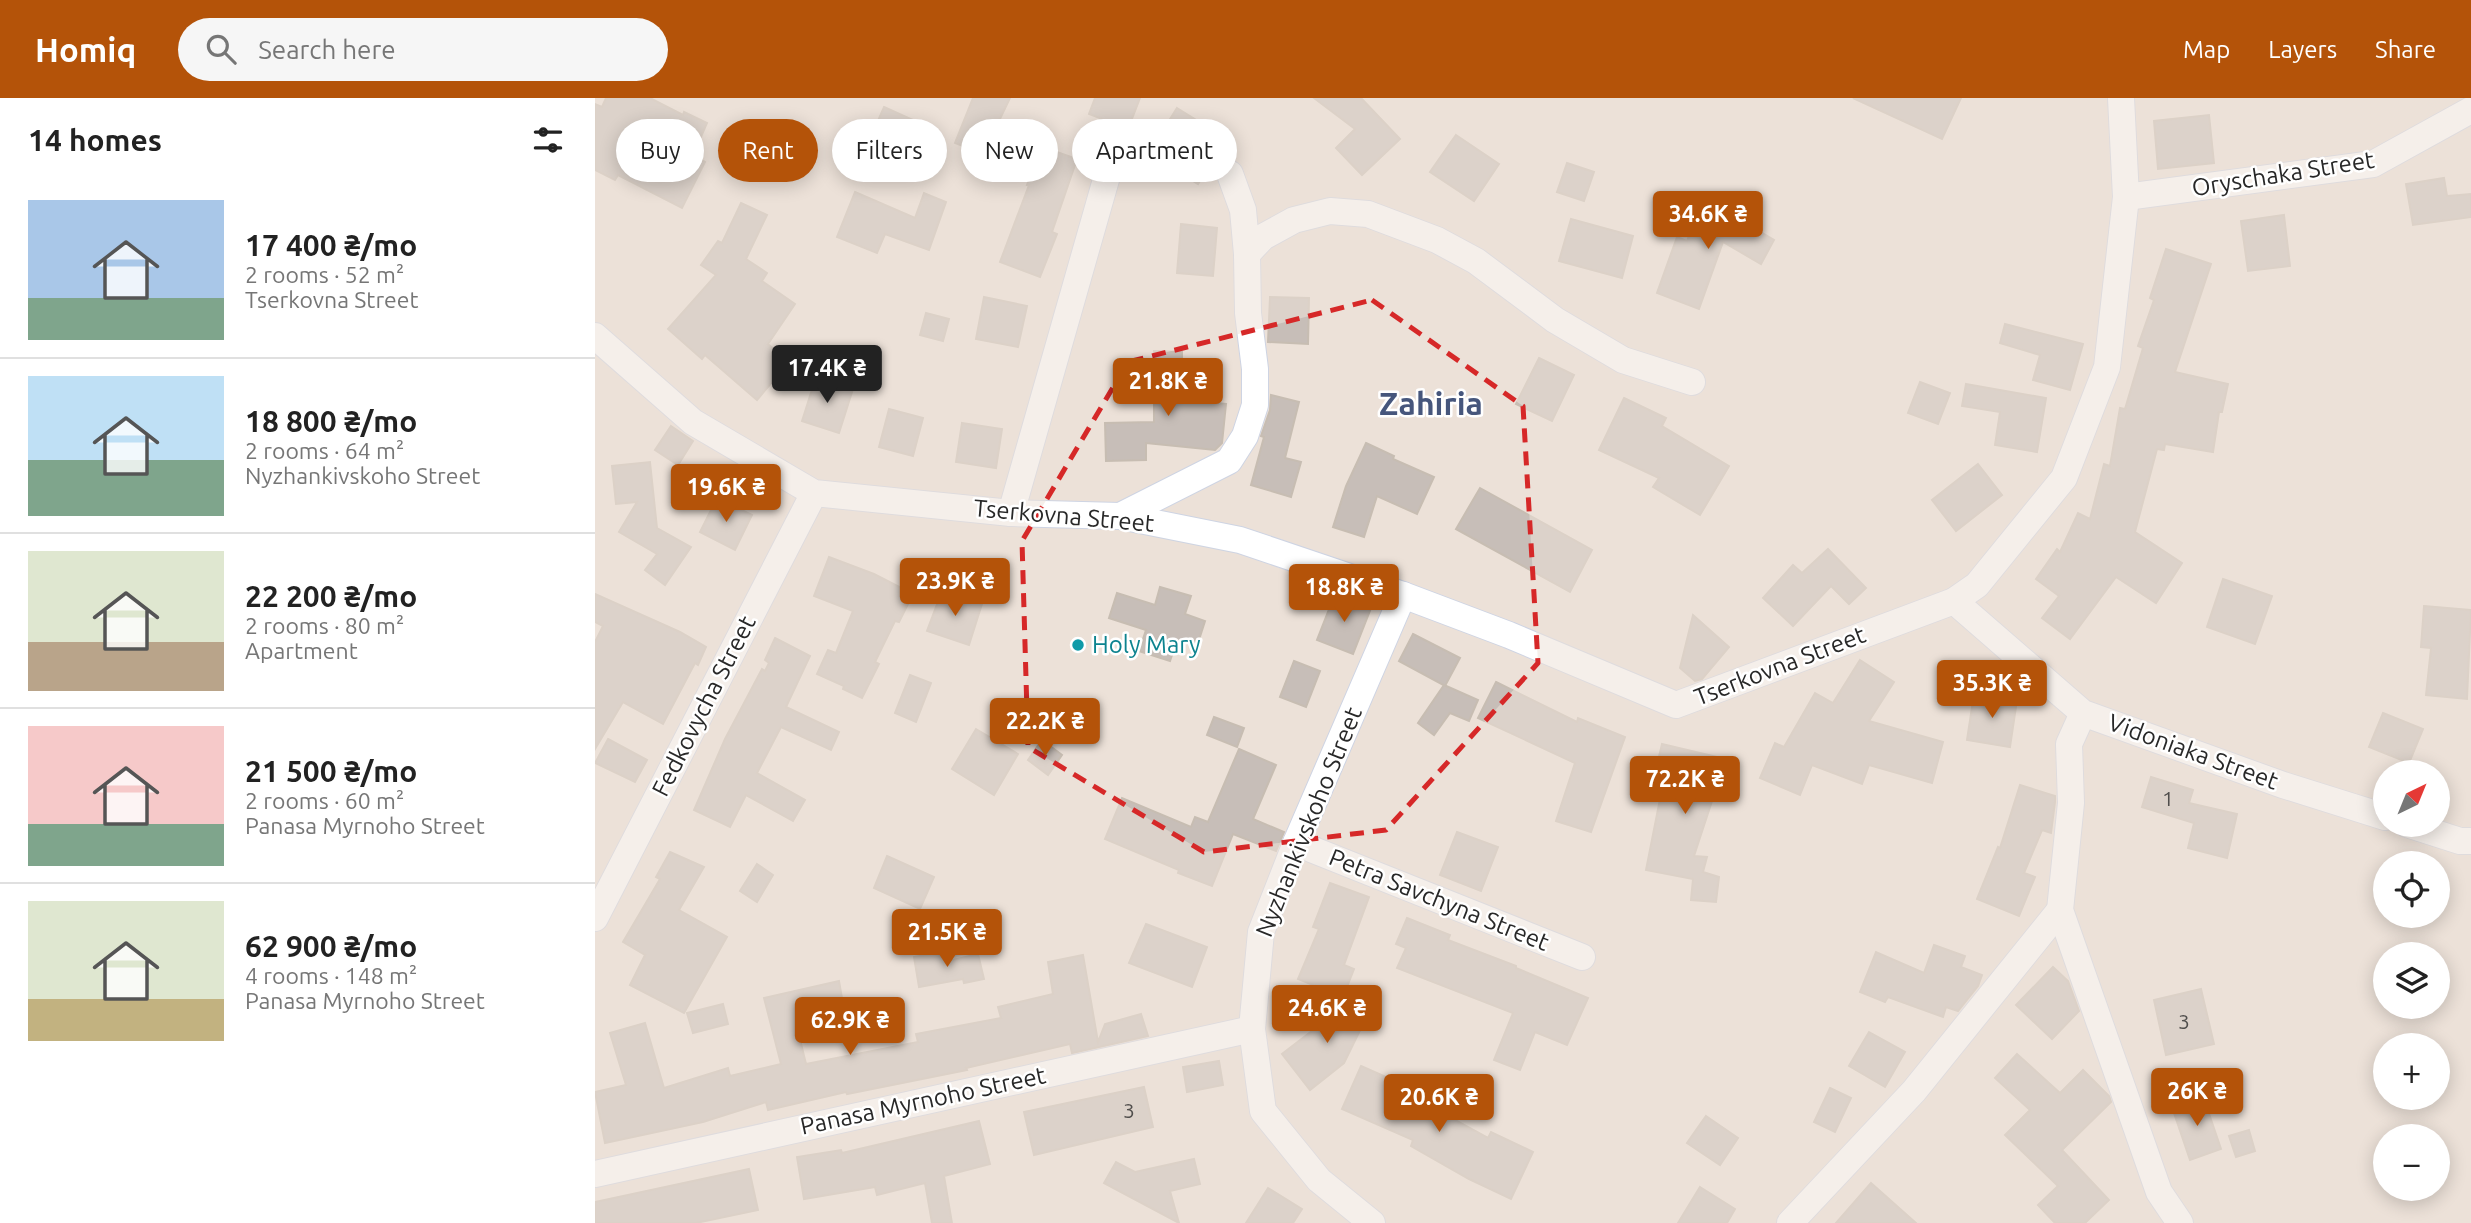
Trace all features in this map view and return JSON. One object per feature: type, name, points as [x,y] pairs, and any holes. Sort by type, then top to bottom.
[{"type":"street","name":"Tserkovna Street","points":[[595,336],[693,422],[814,493],[1011,513],[1120,516],[1240,540],[1403,595],[1509,635],[1676,705],[1954,601],[1977,585],[2064,478],[2107,367],[2126,197],[2121,98]]},
{"type":"street","name":"Oryschaka Street","points":[[2126,197],[2374,164],[2468,115]]},
{"type":"street","points":[[1011,513],[1105,182]]},
{"type":"street","points":[[1120,516],[1229,461],[1245,436],[1255,405],[1255,369],[1248,313],[1248,254],[1243,210],[1233,182]]},
{"type":"street","points":[[1248,254],[1263,237],[1294,220],[1331,211],[1368,214],[1437,240],[1476,261],[1555,320],[1623,360],[1692,382]]},
{"type":"street","name":"Fedkovycha Street","points":[[595,918],[814,493]]},
{"type":"street","name":"Nyzhankivskoho Street","points":[[1372,1223],[1319,1180],[1263,1111],[1252,1029],[1261,932],[1296,843],[1403,595]]},
{"type":"street","name":"Vidoniaka Street","points":[[1954,601],[2083,713],[2283,785],[2373,813]]},
{"type":"street","points":[[2083,713],[2069,744],[2071,803],[2060,910],[2159,1192],[2180,1223]]},
{"type":"street","points":[[2448,837],[2471,841]]},
{"type":"street","name":"Petra Savchyna Street","points":[[1296,843],[1582,957]]},
{"type":"street","points":[[1790,1223],[1914,1091],[2060,910]]},
{"type":"street","name":"Panasa Myrnoho Street","points":[[595,1174],[1252,1029]]},
{"type":"highlighted area","points":[[1372,300],[1523,406],[1538,663],[1386,830],[1204,852],[1028,747],[1022,541],[1128,362]]},
{"type":"building","points":[[606,98],[650,98],[683,115],[684,112],[699,119],[616,119],[615,180],[595,170],[595,104],[602,107]]},
{"type":"building","points":[[973,98],[1010,98],[1000,119],[965,119]]},
{"type":"building","points":[[1095,98],[1140,98],[1132,119],[1102,119],[1089,114]]},
{"type":"building","points":[[1314,98],[1361,98],[1400,139],[1362,175],[1336,148],[1355,129]]},
{"type":"building","points":[[1853,98],[1961,98],[1942,139]]},
{"type":"building","points":[[884,107],[911,119],[879,119]]},
{"type":"building","points":[[1177,108],[1195,119],[1170,119]]},
{"type":"building","points":[[2209,115],[2214,163],[2158,169],[2154,121]]},
{"type":"building","points":[[961,128],[961,145],[955,143]]},
{"type":"building","points":[[1456,135],[1499,164],[1474,201],[1430,172]]},
{"type":"building","points":[[1058,152],[1072,157],[1072,174],[1052,232],[1057,234],[1040,277],[1000,262],[1028,182],[1058,182]]},
{"type":"building","points":[[1567,163],[1594,172],[1584,201],[1557,192]]},
{"type":"building","points":[[2444,178],[2447,196],[2471,194],[2471,217],[2413,225],[2406,184]]},
{"type":"building","points":[[632,182],[695,182],[682,208]]},
{"type":"building","points":[[855,192],[915,218],[924,193],[946,202],[929,250],[885,234],[877,253],[837,237]]},
{"type":"building","points":[[1705,193],[1730,203],[1726,212],[1774,240],[1761,264],[1723,242],[1699,309],[1657,293],[1677,237],[1687,241]]},
{"type":"building","points":[[741,203],[767,215],[746,259],[767,273],[762,281],[795,304],[768,344],[789,362],[757,400],[705,355],[702,359],[668,329],[716,275],[701,265],[718,241],[722,243]]},
{"type":"building","points":[[2284,215],[2290,266],[2248,271],[2241,221]]},
{"type":"building","points":[[1571,219],[1633,236],[1622,278],[1559,261]]},
{"type":"building","points":[[1181,224],[1217,228],[1213,276],[1177,273]]},
{"type":"building","points":[[2166,249],[2211,264],[2175,372],[2228,384],[2222,412],[2219,412],[2213,452],[2165,444],[2164,450],[2157,449],[2135,532],[2182,563],[2156,603],[2116,577],[2070,639],[2042,618],[2059,596],[2036,579],[2057,549],[2060,552],[2078,513],[2090,519],[2104,464],[2110,466],[2120,408],[2125,409],[2143,348],[2138,346],[2154,300],[2150,298]]},
{"type":"building","points":[[984,297],[1027,306],[1018,347],[976,339]]},
{"type":"building","points":[[1270,297],[1309,298],[1308,344],[1268,342]]},
{"type":"building","points":[[926,313],[949,319],[943,341],[920,335]]},
{"type":"building","points":[[2005,324],[2083,344],[2070,390],[2033,380],[2040,355],[2000,343]]},
{"type":"building","points":[[1154,351],[1182,352],[1182,400],[1226,404],[1222,443],[1215,450],[1146,443],[1146,460],[1106,461],[1105,423],[1154,422]]},
{"type":"building","points":[[1539,358],[1574,375],[1552,421],[1516,404]]},
{"type":"building","points":[[816,377],[853,389],[839,433],[802,421]]},
{"type":"building","points":[[1920,382],[1950,393],[1938,424],[1908,413]]},
{"type":"building","points":[[1966,384],[2046,398],[2037,452],[1995,445],[2000,412],[1962,406]]},
{"type":"building","points":[[1271,395],[1299,402],[1285,458],[1301,462],[1291,497],[1251,485],[1264,437],[1261,436],[1270,410]]},
{"type":"building","points":[[1624,398],[1666,418],[1662,426],[1729,466],[1700,515],[1653,487],[1659,478],[1599,450]]},
{"type":"building","points":[[889,409],[923,418],[913,456],[879,447]]},
{"type":"building","points":[[962,423],[1002,429],[996,468],[956,462]]},
{"type":"building","points":[[671,426],[693,441],[678,465],[655,450]]},
{"type":"building","points":[[1366,443],[1394,456],[1393,459],[1434,477],[1417,514],[1377,496],[1364,537],[1333,527],[1346,486]]},
{"type":"building","points":[[650,462],[657,528],[691,547],[665,585],[645,570],[657,554],[619,532],[637,502],[616,504],[612,466]]},
{"type":"building","points":[[1978,464],[2002,495],[1956,531],[1932,500]]},
{"type":"building","points":[[1480,488],[1592,550],[1570,592],[1456,529]]},
{"type":"building","points":[[717,498],[752,515],[735,550],[700,532]]},
{"type":"building","points":[[1828,549],[1866,588],[1849,604],[1831,586],[1793,626],[1763,598],[1793,565],[1802,573]]},
{"type":"building","points":[[829,557],[874,574],[913,594],[899,622],[895,621],[875,662],[879,664],[862,698],[843,689],[844,686],[817,674],[828,650],[836,653],[853,611],[814,596]]},
{"type":"building","points":[[2223,579],[2272,596],[2255,644],[2207,627]]},
{"type":"building","points":[[1160,587],[1191,596],[1185,614],[1205,621],[1197,646],[1177,640],[1170,661],[1139,651],[1146,630],[1109,618],[1117,593],[1155,605]]},
{"type":"building","points":[[942,591],[982,604],[969,645],[927,631]]},
{"type":"building","points":[[595,594],[680,632],[706,647],[663,724],[623,702],[595,749],[595,642],[603,626],[595,622]]},
{"type":"building","points":[[1335,594],[1371,608],[1353,654],[1317,640]]},
{"type":"building","points":[[2424,606],[2471,610],[2467,699],[2426,695],[2431,648],[2421,647]]},
{"type":"building","points":[[1693,615],[1729,647],[1702,679],[1695,681],[1680,668]]},
{"type":"building","points":[[1413,634],[1460,658],[1445,686],[1399,661]]},
{"type":"building","points":[[775,638],[810,656],[786,707],[839,732],[831,750],[781,727],[757,773],[805,800],[793,821],[746,795],[730,827],[694,810],[725,739],[762,669],[765,671],[769,663],[765,660]]},
{"type":"building","points":[[1860,660],[1894,682],[1869,721],[1943,742],[1932,783],[1869,765],[1862,784],[1812,765],[1800,795],[1760,778],[1775,743],[1784,747],[1815,693],[1833,703]]},
{"type":"building","points":[[1294,661],[1320,671],[1306,707],[1280,697]]},
{"type":"building","points":[[910,675],[931,683],[916,722],[895,713]]},
{"type":"building","points":[[1496,682],[1577,722],[1578,718],[1625,737],[1591,832],[1556,821],[1575,763],[1478,718]]},
{"type":"building","points":[[1444,685],[1478,700],[1469,721],[1450,713],[1434,735],[1418,723]]},
{"type":"building","points":[[1974,694],[2017,700],[2010,747],[1967,740]]},
{"type":"building","points":[[2383,713],[2423,729],[2410,760],[2402,760],[2369,747]]},
{"type":"building","points":[[1214,717],[1244,728],[1237,747],[1207,735]]},
{"type":"building","points":[[976,729],[1018,754],[994,795],[952,769]]},
{"type":"building","points":[[608,739],[647,760],[635,782],[595,763]]},
{"type":"building","points":[[1042,740],[1062,755],[1048,775],[1028,760]]},
{"type":"building","points":[[1662,744],[1730,760],[1721,797],[1714,795],[1694,856],[1707,857],[1703,872],[1719,877],[1716,902],[1691,900],[1693,879],[1646,870],[1662,789],[1652,786]]},
{"type":"building","points":[[1239,749],[1276,765],[1253,819],[1284,832],[1276,851],[1233,834],[1212,886],[1105,839],[1122,798],[1191,827],[1195,817],[1208,822]]},
{"type":"building","points":[[2151,777],[2193,790],[2189,803],[2237,814],[2227,858],[2188,848],[2194,823],[2142,807]]},
{"type":"building","points":[[2020,785],[2055,796],[2055,802],[2051,833],[2042,830],[2024,873],[2035,877],[2019,916],[1977,899],[1998,847],[2000,848]]},
{"type":"building","points":[[1457,832],[1498,847],[1481,891],[1440,875]]},
{"type":"building","points":[[670,852],[704,867],[679,910],[727,937],[684,1013],[630,985],[645,955],[623,942],[660,879],[656,877]]},
{"type":"building","points":[[887,856],[934,877],[920,909],[874,888]]},
{"type":"building","points":[[757,864],[773,875],[757,902],[740,891]]},
{"type":"building","points":[[1330,883],[1369,897],[1344,965],[1354,969],[1343,997],[1298,979],[1319,929],[1313,927]]},
{"type":"building","points":[[1407,918],[1450,935],[1448,940],[1588,998],[1567,1045],[1535,1032],[1520,1070],[1494,1060],[1513,1013],[1397,968],[1406,948],[1396,944]]},
{"type":"building","points":[[1146,924],[1207,947],[1192,987],[1129,963]]},
{"type":"building","points":[[1934,945],[1965,956],[1961,967],[1982,975],[1978,986],[1958,1011],[1946,1007],[1943,1017],[1888,997],[1885,1002],[1860,992],[1876,952],[1924,973]]},
{"type":"building","points":[[947,951],[949,961],[978,954],[984,979],[964,983],[963,979],[919,987],[914,957]]},
{"type":"building","points":[[1083,955],[1098,1042],[1105,1024],[1141,1014],[1148,1036],[1072,1053],[1070,1044],[966,1068],[967,1070],[847,1094],[846,1092],[768,1110],[766,1102],[703,1122],[605,1143],[595,1092],[626,1085],[610,1033],[645,1023],[664,1088],[728,1068],[730,1076],[781,1064],[764,998],[839,981],[843,1004],[808,1011],[812,1024],[797,1027],[806,1064],[918,1042],[916,1034],[1001,1018],[998,1007],[1053,994],[1048,962]]},
{"type":"building","points":[[2053,967],[2068,981],[2079,1011],[2052,1039],[2016,1005]]},
{"type":"building","points":[[2201,989],[2214,1044],[2166,1055],[2154,1000]]},
{"type":"building","points":[[1351,1001],[1370,1010],[1344,1063],[1310,1090],[1282,1054]]},
{"type":"building","points":[[723,1004],[728,1024],[693,1033],[687,1013]]},
{"type":"building","points":[[1869,1032],[1905,1052],[1885,1087],[1849,1066]]},
{"type":"building","points":[[2017,1054],[2060,1093],[2083,1070],[2109,1096],[2111,1102],[2062,1150],[2109,1200],[2085,1223],[2055,1223],[2038,1205],[2058,1186],[2005,1135],[2030,1110],[1995,1078]]},
{"type":"building","points":[[1219,1061],[1223,1085],[1187,1092],[1183,1067]]},
{"type":"building","points":[[1361,1066],[1402,1084],[1400,1090],[1488,1138],[1491,1132],[1533,1152],[1511,1199],[1411,1146],[1413,1140],[1342,1109]]},
{"type":"building","points":[[1144,1087],[1153,1127],[1034,1155],[1024,1112]]},
{"type":"building","points":[[1830,1088],[1851,1098],[1835,1132],[1814,1122]]},
{"type":"building","points":[[2203,1096],[2221,1149],[2190,1160],[2172,1107]]},
{"type":"building","points":[[1706,1116],[1738,1138],[1720,1165],[1687,1143]]},
{"type":"building","points":[[979,1121],[990,1164],[944,1176],[952,1223],[932,1223],[925,1183],[877,1195],[875,1187],[804,1199],[797,1157],[841,1150],[842,1153]]},
{"type":"building","points":[[2249,1130],[2255,1151],[2236,1157],[2229,1136]]},
{"type":"building","points":[[1194,1159],[1200,1184],[1170,1191],[1179,1223],[1104,1183],[1116,1162],[1135,1172]]},
{"type":"building","points":[[749,1169],[758,1210],[696,1223],[595,1223],[595,1202]]},
{"type":"building","points":[[1871,1183],[1916,1223],[1836,1223]]},
{"type":"building","points":[[1700,1187],[1735,1209],[1727,1223],[1678,1223]]},
{"type":"building","points":[[1268,1188],[1302,1209],[1293,1223],[1246,1223]]},
{"type":"place","name":"Holy Mary","points":[[1078,645]]},
{"type":"district","name":"Zahiria","points":[[1431,404]]}]
